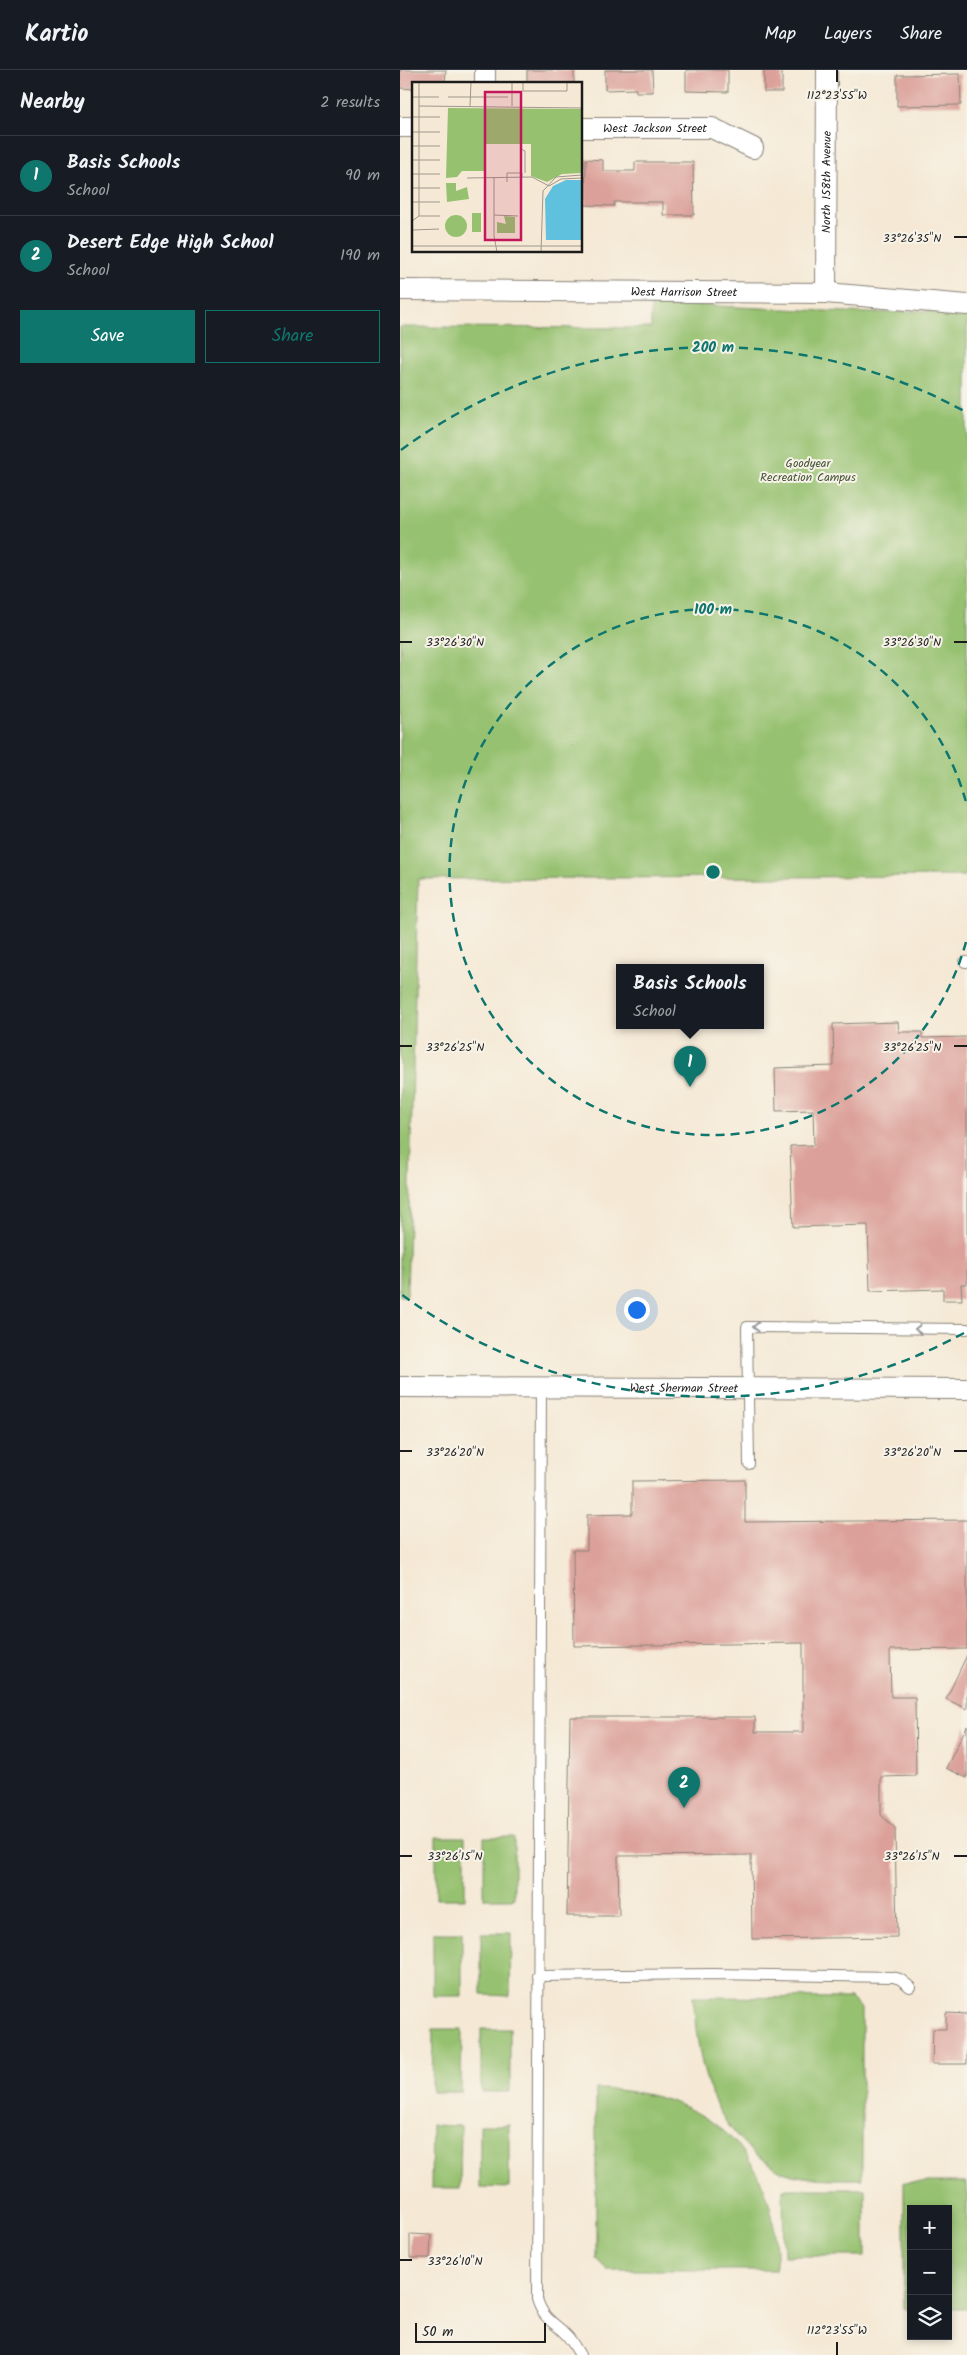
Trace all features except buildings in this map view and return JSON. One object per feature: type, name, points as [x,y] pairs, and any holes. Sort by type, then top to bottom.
[{"type":"street","name":"North 158th Avenue","points":[[826,293],[827,70]]},
{"type":"street","name":"West Jackson Street","points":[[582,128],[712,128],[753,148]]},
{"type":"street","name":"West Harrison Street","points":[[400,290],[826,293],[967,305]]},
{"type":"street","name":"West Sherman Street","points":[[400,1387],[967,1389]]},
{"type":"lane","points":[[749,1464],[746,1327],[967,1329]]},
{"type":"lane","points":[[541,1386],[537,2299],[541,2311],[549,2322],[568,2337],[580,2355]]},
{"type":"lane","points":[[538,1976],[712,1974],[893,1977],[900,1979],[910,1987]]},
{"type":"green space","name":"Goodyear Recreation Campus","points":[[651,303],[870,313],[967,309],[967,876],[418,879],[407,1296],[400,1296],[400,327],[651,328]]},
{"type":"green space","points":[[436,1837],[465,1837],[465,1899],[436,1899]]},
{"type":"green space","points":[[484,1837],[514,1837],[514,1899],[484,1899]]},
{"type":"green space","points":[[433,1933],[462,1933],[462,1996],[433,1996]]},
{"type":"green space","points":[[481,1933],[511,1933],[510,1996],[481,1995]]},
{"type":"green space","points":[[693,1997],[851,1998],[862,2009],[862,2179],[823,2179],[783,2172],[746,2146],[719,2110],[710,2089],[698,2045]]},
{"type":"green space","points":[[433,2029],[462,2029],[461,2092],[432,2092]]},
{"type":"green space","points":[[481,2029],[510,2029],[510,2092],[481,2092]]},
{"type":"green space","points":[[596,2089],[627,2091],[657,2097],[685,2107],[710,2121],[732,2139],[750,2161],[764,2188],[774,2226],[776,2270],[607,2270],[596,2259]]},
{"type":"green space","points":[[432,2125],[461,2126],[460,2188],[431,2188]]},
{"type":"green space","points":[[480,2125],[509,2125],[509,2188],[480,2187]]},
{"type":"green space","points":[[904,2182],[967,2182],[967,2309],[952,2309],[952,2205],[907,2205],[907,2309],[904,2309]]},
{"type":"green space","points":[[783,2189],[865,2189],[865,2256],[784,2256]]},
{"type":"place","name":"Basis Schools","points":[[690,1087]]},
{"type":"place","name":"Desert Edge High School","points":[[684,1808]]}]
